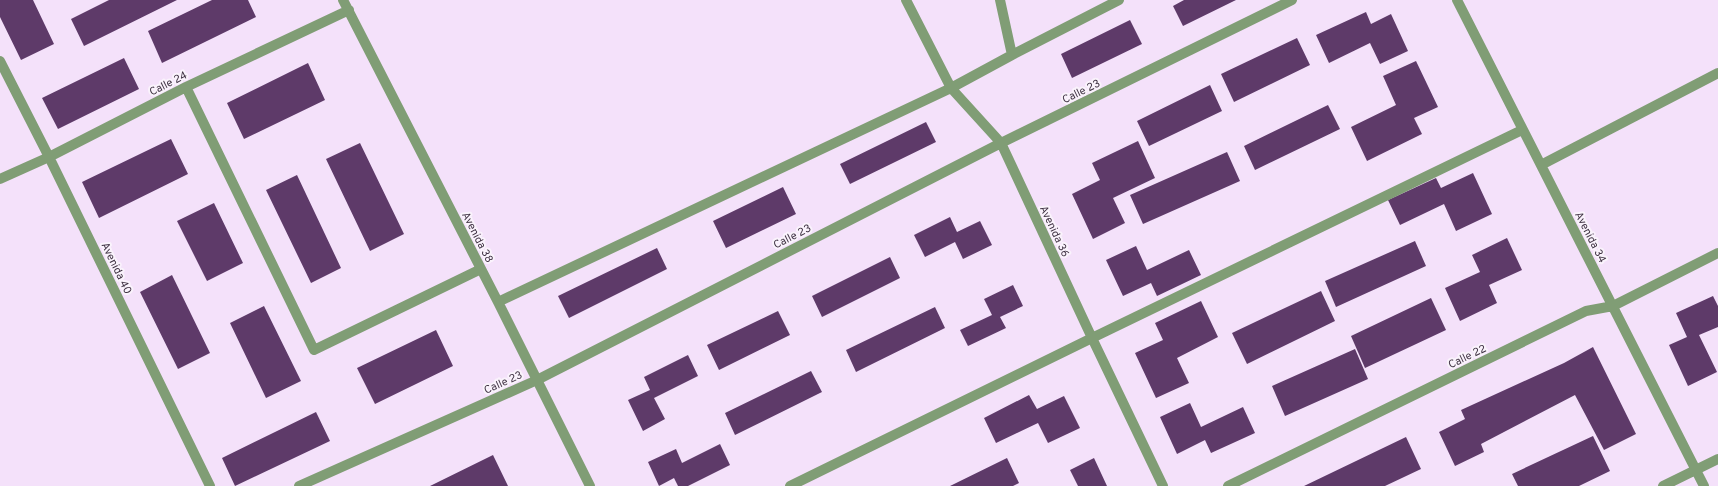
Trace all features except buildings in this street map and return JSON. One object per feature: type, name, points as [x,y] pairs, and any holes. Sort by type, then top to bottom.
[{"type":"street","name":"Avenida 38","points":[[343,0],[498,302],[590,486]]},
{"type":"street","name":"Avenida 36","points":[[906,0],[951,88],[1001,143],[1163,486]]},
{"type":"street","points":[[1000,0],[1012,55]]},
{"type":"street","points":[[498,302],[951,88],[1119,0]]},
{"type":"street","name":"Calle 23","points":[[299,486],[536,380],[1001,143],[1292,0]]},
{"type":"street","name":"Avenida 34","points":[[1457,0],[1704,486]]},
{"type":"street","name":"Calle 24","points":[[0,179],[49,157],[186,88],[349,10]]},
{"type":"street","name":"Avenida 40","points":[[0,62],[49,157],[210,486]]},
{"type":"street","points":[[1541,165],[1718,73]]},
{"type":"street","points":[[186,88],[314,350],[481,269]]},
{"type":"street","points":[[790,486],[1522,130]]},
{"type":"street","name":"Calle 22","points":[[1228,486],[1586,311],[1613,306],[1718,254]]},
{"type":"street","points":[[1663,486],[1718,459]]}]
